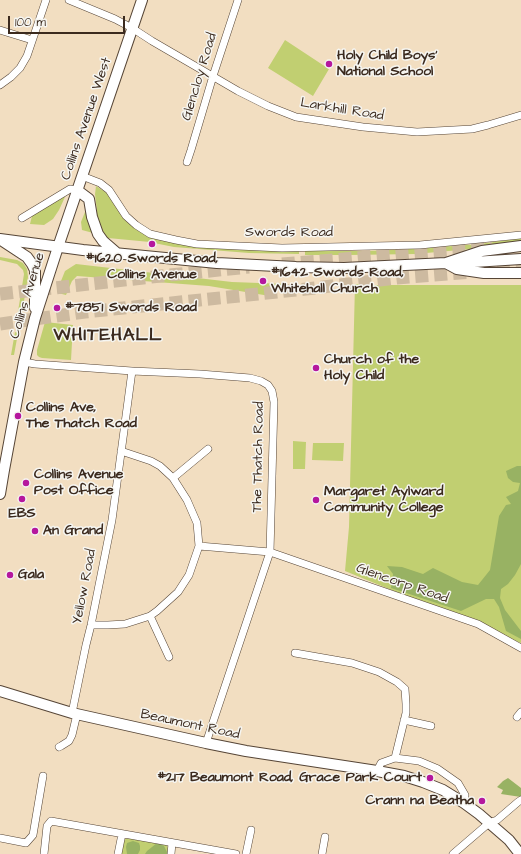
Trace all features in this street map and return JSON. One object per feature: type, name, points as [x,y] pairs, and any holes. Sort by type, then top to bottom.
[{"type":"main road","name":"Collins Avenue West","points":[[58,247],[142,0]]},
{"type":"main road","points":[[77,190],[89,200],[92,217],[98,234],[103,241],[118,254]]},
{"type":"main road","points":[[0,239],[118,254],[217,264],[344,268],[521,259]]},
{"type":"main road","points":[[0,239],[27,257],[32,264],[35,279],[35,318]]},
{"type":"main road","points":[[446,263],[482,251],[521,246]]},
{"type":"main road","name":"Collins Avenue","points":[[0,494],[24,362],[35,318],[58,247]]},
{"type":"main road","points":[[446,263],[458,268],[484,273],[521,273]]},
{"type":"main road","name":"Beaumont Road","points":[[0,691],[74,714],[206,743],[246,751],[404,776],[443,790],[464,803],[509,840],[520,854]]},
{"type":"street","points":[[0,85],[20,68],[27,56],[46,0]]},
{"type":"street","name":"Larkhill Road","points":[[69,0],[116,19],[152,42],[238,91],[268,106],[296,117],[363,128],[417,132],[472,129],[521,115]]},
{"type":"street","name":"Glencloy Road","points":[[187,162],[238,0]]},
{"type":"street","points":[[0,30],[32,40]]},
{"type":"street","name":"Swords Road","points":[[82,176],[100,183],[109,190],[126,216],[150,234],[197,244],[282,248],[420,245],[521,235]]},
{"type":"street","points":[[22,218],[70,189],[77,190]]},
{"type":"street","name":"The Thatch Road","points":[[24,362],[132,371],[250,378],[268,385],[272,391],[274,402],[270,552],[206,743]]},
{"type":"street","name":"Yellow Road","points":[[59,747],[69,741],[72,735],[74,714],[86,645],[112,520],[132,371]]},
{"type":"street","points":[[173,478],[208,450]]},
{"type":"street","points":[[91,625],[108,626],[125,624],[150,616],[162,608],[178,592],[189,575],[199,546],[197,523],[187,500],[173,478],[160,466],[151,461],[121,451]]},
{"type":"street","name":"Glencorp Road","points":[[199,546],[270,552],[478,624],[521,648]]},
{"type":"street","points":[[150,616],[169,657]]},
{"type":"street","points":[[295,654],[352,663],[379,672],[397,682],[405,690],[406,712],[395,758]]},
{"type":"street","points":[[404,720],[431,726]]},
{"type":"street","points":[[377,771],[381,763],[395,758],[419,761],[438,769],[458,783],[465,795],[464,803]]},
{"type":"street","points":[[0,838],[26,843],[33,835],[43,776]]},
{"type":"street","points":[[453,854],[489,823],[497,820],[521,800]]},
{"type":"street","points":[[44,854],[47,826],[51,822],[236,854]]},
{"type":"street","points":[[246,854],[251,830]]},
{"type":"street","points":[[118,854],[122,834]]},
{"type":"street","points":[[322,854],[325,837]]},
{"type":"street","points":[[171,854],[172,843]]},
{"type":"green space","points":[[285,40],[329,69],[313,96],[268,68]]},
{"type":"green space","points":[[96,186],[107,193],[122,217],[133,227],[146,235],[178,244],[299,251],[299,254],[249,253],[174,247],[150,241],[108,238],[102,234],[94,211],[97,211],[95,194]]},
{"type":"green space","points":[[64,196],[65,197],[59,210],[53,219],[44,225],[30,224],[32,216]]},
{"type":"green space","points":[[85,212],[87,212],[93,233],[82,230],[81,222]]},
{"type":"green space","points":[[521,238],[521,242],[482,248],[415,254],[305,255],[305,251],[369,251],[424,248],[480,244]]},
{"type":"green space","points":[[0,257],[17,260],[23,263],[27,269],[28,277],[20,325],[16,324],[24,274],[23,270],[17,264],[0,260]]},
{"type":"green space","points":[[76,264],[232,282],[287,284],[287,288],[273,291],[270,296],[209,286],[77,276],[72,281],[66,295],[58,293],[57,291],[65,271]]},
{"type":"green space","points":[[355,284],[521,285],[521,643],[345,571],[349,527]]},
{"type":"green space","points":[[45,322],[73,325],[71,360],[42,358],[37,355]]},
{"type":"green space","points":[[15,332],[18,333],[14,355],[11,355]]},
{"type":"green space","points":[[293,441],[306,442],[305,469],[293,469]]},
{"type":"green space","points":[[313,443],[344,443],[343,461],[312,460]]},
{"type":"green space","points":[[517,466],[521,466],[521,564],[508,584],[501,589],[500,598],[505,610],[521,631],[521,639],[506,631],[499,607],[494,599],[486,599],[461,611],[391,588],[393,574],[387,566],[402,567],[423,574],[433,568],[462,582],[478,585],[490,570],[499,516],[506,505],[511,504],[506,497],[518,491],[520,483],[513,482],[508,478],[506,471]]},
{"type":"green space","points":[[508,778],[521,788],[521,797],[501,794],[503,790],[497,787]]},
{"type":"green space","points":[[128,838],[167,845],[169,854],[120,854],[123,840]]},
{"type":"green space","points":[[133,841],[139,843],[140,850],[138,854],[127,854],[127,843]]},
{"type":"green space","points":[[157,843],[164,846],[168,854],[145,854],[147,851]]},
{"type":"tunnel","points":[[282,264],[492,247]]},
{"type":"tunnel","points":[[0,294],[249,267]]},
{"type":"tunnel","points":[[497,269],[521,267]]},
{"type":"tunnel","points":[[0,324],[85,312],[397,278],[471,272]]},
{"type":"place","name":"Holy Child Boys' National School","points":[[329,64]]},
{"type":"place","name":"#1620 Swords Road, Collins Avenue","points":[[152,244]]},
{"type":"place","name":"#1642 Swords Road, Whitehall Church","points":[[263,281]]},
{"type":"place","name":"#7851 Swords Road","points":[[57,308]]},
{"type":"place","name":"Church of the Holy Child","points":[[316,368]]},
{"type":"place","name":"Collins Ave, The Thatch Road","points":[[18,416]]},
{"type":"place","name":"Collins Avenue Post Office","points":[[26,483]]},
{"type":"place","name":"EBS","points":[[22,499]]},
{"type":"place","name":"Margaret Aylward Community College","points":[[316,500]]},
{"type":"place","name":"An Grand","points":[[35,531]]},
{"type":"place","name":"Gala","points":[[10,575]]},
{"type":"place","name":"#217 Beaumont Road, Grace Park Court","points":[[430,778]]},
{"type":"place","name":"Crann na Beatha","points":[[482,801]]},
{"type":"district","name":"WHITEHALL","points":[[108,336]]}]
